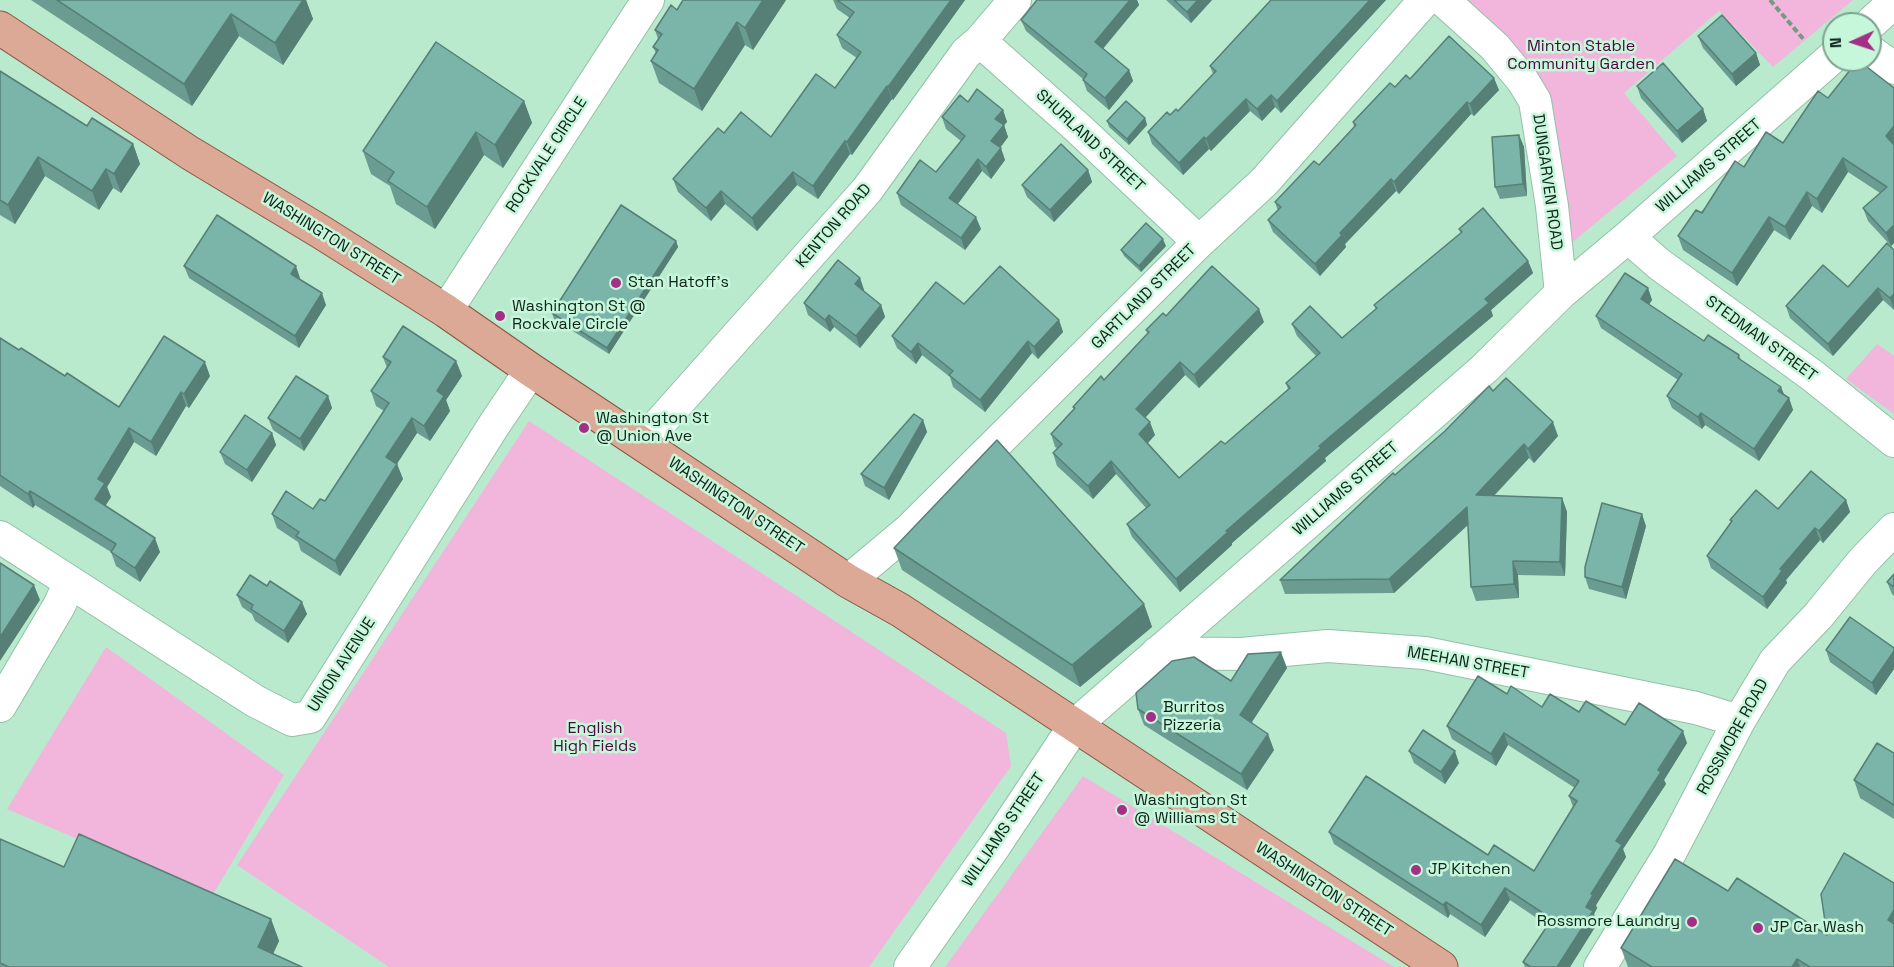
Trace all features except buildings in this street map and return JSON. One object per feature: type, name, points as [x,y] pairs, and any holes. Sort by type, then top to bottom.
[{"type":"main road","name":"WASHINGTON STREET","points":[[0,28],[190,153],[446,310],[531,370],[848,581],[900,610],[1441,967]]},
{"type":"street","name":"ROCKVALE CIRCLE","points":[[446,310],[648,0]]},
{"type":"street","name":"KENTON ROAD","points":[[642,443],[867,190],[966,53],[980,41],[1015,0]]},
{"type":"street","name":"GARTLAND STREET","points":[[848,581],[909,530],[1199,242],[1264,182],[1425,0]]},
{"type":"street","name":"DUNGARVEN ROAD","points":[[1443,0],[1495,46],[1523,81],[1535,101],[1552,206],[1562,293]]},
{"type":"street","points":[[1882,13],[1894,2]]},
{"type":"street","name":"SHURLAND STREET","points":[[980,41],[1079,129],[1199,242]]},
{"type":"street","name":"WILLIAMS STREET","points":[[910,967],[1075,725],[1484,369],[1562,293],[1822,66]]},
{"type":"street","name":"STEDMAN STREET","points":[[1628,237],[1659,264],[1813,376],[1894,441]]},
{"type":"street","name":"UNION AVENUE","points":[[0,537],[255,701],[292,720],[310,717],[488,434],[531,370]]},
{"type":"street","name":"ROSSMORE ROAD","points":[[1600,967],[1670,853],[1738,721],[1775,661],[1818,616],[1863,561],[1894,529]]},
{"type":"street","points":[[0,706],[70,582]]},
{"type":"street","name":"MEEHAN STREET","points":[[1157,653],[1241,654],[1328,646],[1425,653],[1685,706],[1738,721]]},
{"type":"path","points":[[1770,0],[1822,53]]},
{"type":"green space","name":"Minton Stable Community Garden","points":[[1463,0],[1853,0],[1839,12],[1822,12],[1822,26],[1773,67],[1719,11],[1624,93],[1677,156],[1569,245],[1544,102]]},
{"type":"green space","points":[[1877,344],[1894,356],[1894,414],[1846,379]]},
{"type":"green space","name":"English High Fields","points":[[529,421],[1006,733],[1011,766],[869,967],[389,967],[237,865]]},
{"type":"green space","points":[[106,647],[284,775],[212,896],[7,809]]},
{"type":"green space","points":[[1083,776],[1394,967],[945,967]]},
{"type":"place","name":"Stan Hatoff's","points":[[616,283]]},
{"type":"place","name":"Washington St @ Rockvale Circle","points":[[500,316]]},
{"type":"place","name":"Washington St @ Union Ave","points":[[584,428]]},
{"type":"place","name":"Burritos Pizzeria","points":[[1151,717]]},
{"type":"place","name":"Washington St @ Williams St","points":[[1122,810]]},
{"type":"place","name":"JP Kitchen","points":[[1416,870]]},
{"type":"place","name":"Rossmore Laundry","points":[[1692,922]]},
{"type":"place","name":"JP Car Wash","points":[[1758,928]]}]
